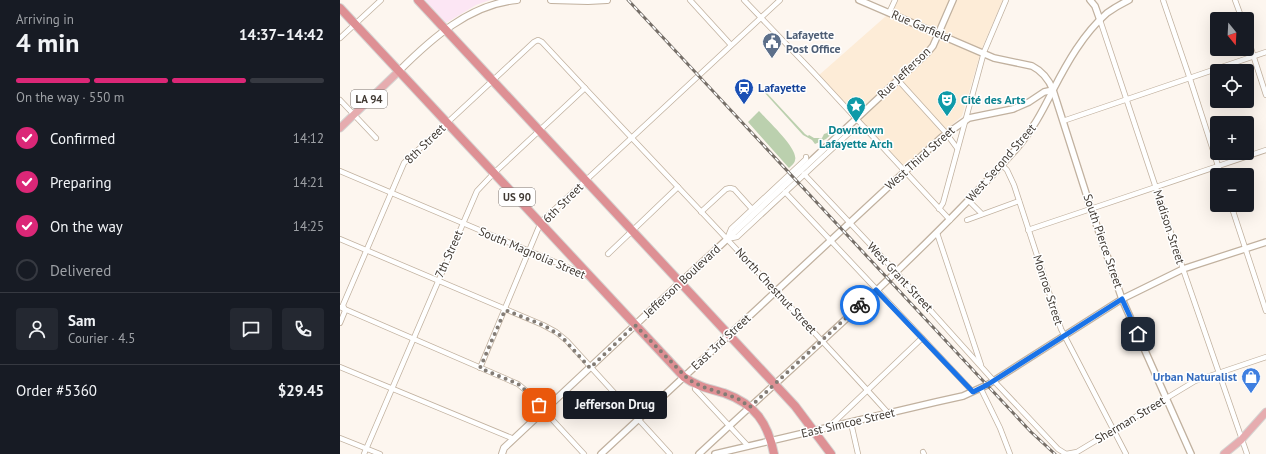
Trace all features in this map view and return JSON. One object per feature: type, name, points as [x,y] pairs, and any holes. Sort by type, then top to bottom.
[{"type":"highway","points":[[418,0],[776,384],[796,406],[831,454]]},
{"type":"highway","name":"US 90","points":[[340,8],[684,377],[703,387],[737,398],[750,407],[764,423],[772,441],[774,454]]},
{"type":"main road","points":[[399,71],[417,53],[446,30],[482,9],[503,2],[517,0]]},
{"type":"main road","points":[[551,0],[608,0]]},
{"type":"main road","name":"LA 94","points":[[340,128],[399,71]]},
{"type":"main road","name":"Jefferson Boulevard","points":[[503,451],[681,282]]},
{"type":"main road","points":[[1224,454],[1241,440],[1266,412]]},
{"type":"street","points":[[340,38],[381,0]]},
{"type":"street","points":[[690,0],[731,45]]},
{"type":"street","points":[[744,0],[950,220]]},
{"type":"street","name":"6th Street","points":[[480,368],[530,252],[541,222],[780,0]]},
{"type":"street","name":"Rue Garfield","points":[[859,0],[1000,59],[1036,68],[1049,81],[1053,90]]},
{"type":"street","points":[[889,13],[894,0]]},
{"type":"street","name":"Rue Jefferson","points":[[857,119],[930,50],[953,0]]},
{"type":"street","points":[[939,209],[943,204],[964,120],[984,52],[1006,0]]},
{"type":"street","name":"Madison Street","points":[[1090,0],[1097,11],[1183,269],[1247,454]]},
{"type":"street","name":"West Second Street","points":[[700,454],[937,233],[1002,165],[1032,130],[1073,53],[1088,33],[1112,10],[1129,0]]},
{"type":"street","points":[[1164,0],[1218,166]]},
{"type":"street","points":[[1235,0],[1239,12]]},
{"type":"street","name":"8th Street","points":[[340,323],[344,313],[342,308],[343,305],[404,163],[534,42],[538,40]]},
{"type":"street","name":"North Chestnut Street","points":[[538,40],[542,42],[775,292],[822,340],[889,414]]},
{"type":"street","points":[[1063,121],[1266,52]]},
{"type":"street","points":[[1254,56],[1266,95]]},
{"type":"street","points":[[898,80],[946,133],[957,148]]},
{"type":"street","name":"7th Street","points":[[364,454],[437,281],[477,191],[494,172],[585,88]]},
{"type":"street","name":"West Third Street","points":[[842,230],[946,133],[964,120],[973,116],[1013,109],[1029,102],[1044,92],[1053,90]]},
{"type":"street","name":"South Pierce Street","points":[[1053,90],[1091,209],[1122,299],[1191,454]]},
{"type":"street","points":[[340,100],[376,138]]},
{"type":"street","name":"Jefferson Boulevard","points":[[681,282],[857,119]]},
{"type":"street","name":"Jefferson Boulevard","points":[[727,239],[737,237],[849,133],[865,128]]},
{"type":"street","points":[[1028,230],[1266,150]]},
{"type":"street","name":"Jefferson Boulevard","points":[[727,239],[731,229],[806,159],[806,157]]},
{"type":"street","name":"Monroe Street","points":[[1002,165],[1007,170],[1011,178],[1064,336],[1126,454]]},
{"type":"street","name":"South Magnolia Street","points":[[340,171],[591,278]]},
{"type":"street","name":"West Grant Street","points":[[804,174],[896,272],[994,381]]},
{"type":"street","points":[[608,254],[678,187]]},
{"type":"street","points":[[701,212],[726,189],[730,188],[734,189],[752,209]]},
{"type":"street","points":[[785,192],[973,392]]},
{"type":"street","points":[[968,200],[982,214]]},
{"type":"street","points":[[967,220],[1019,201]]},
{"type":"street","points":[[1233,212],[1266,311]]},
{"type":"street","name":"East 3rd Street","points":[[601,454],[842,230]]},
{"type":"street","points":[[937,233],[982,367]]},
{"type":"street","points":[[340,239],[543,325],[561,336],[670,454]]},
{"type":"street","name":"East Simcoe Street","points":[[715,454],[963,396],[994,381],[1122,299],[1183,269],[1266,242]]},
{"type":"street","points":[[342,308],[518,384],[584,454]]},
{"type":"street","points":[[829,428],[922,338]]},
{"type":"street","name":"Sherman Street","points":[[994,381],[1058,449],[1066,454],[1077,452],[1194,381],[1266,357]]},
{"type":"street","points":[[340,367],[514,439]]},
{"type":"street","points":[[981,388],[1000,428],[1010,454]]},
{"type":"street","points":[[695,389],[748,446]]},
{"type":"street","points":[[851,423],[858,454]]},
{"type":"street","points":[[340,438],[380,454]]},
{"type":"street","name":"Jefferson Boulevard","points":[[497,454],[503,451]]},
{"type":"shaded area","points":[[425,0],[490,0],[476,5],[446,23]]},
{"type":"shaded area","points":[[898,0],[1003,0],[982,48],[962,116],[904,166],[818,76],[894,9]]},
{"type":"green space","points":[[765,91],[808,136],[822,138],[824,134],[831,129],[831,127],[828,126],[830,125],[836,130],[826,139],[815,144],[812,140],[803,135],[764,92]]},
{"type":"green space","points":[[759,111],[782,135],[792,149],[795,155],[795,161],[789,168],[748,122]]},
{"type":"railway","points":[[628,0],[1031,432],[1055,454]]},
{"type":"way so far","points":[[539,405],[518,384],[480,368],[505,310],[543,325],[561,336],[590,368],[635,325],[684,377],[703,387],[737,398],[750,407],[860,305]]},
{"type":"place","name":"Lafayette Post Office","points":[[772,59]]},
{"type":"place","name":"Lafayette","points":[[744,105]]},
{"type":"place","name":"Cité des Arts","points":[[947,117]]},
{"type":"place","name":"Downtown Lafayette Arch","points":[[856,123]]},
{"type":"place","name":"Urban Naturalist","points":[[1251,394]]},
{"type":"place","name":"Jefferson Drug","points":[[539,405]]},
{"type":"route","points":[[860,305],[876,290],[973,392],[987,385],[1122,299],[1138,334]]}]
